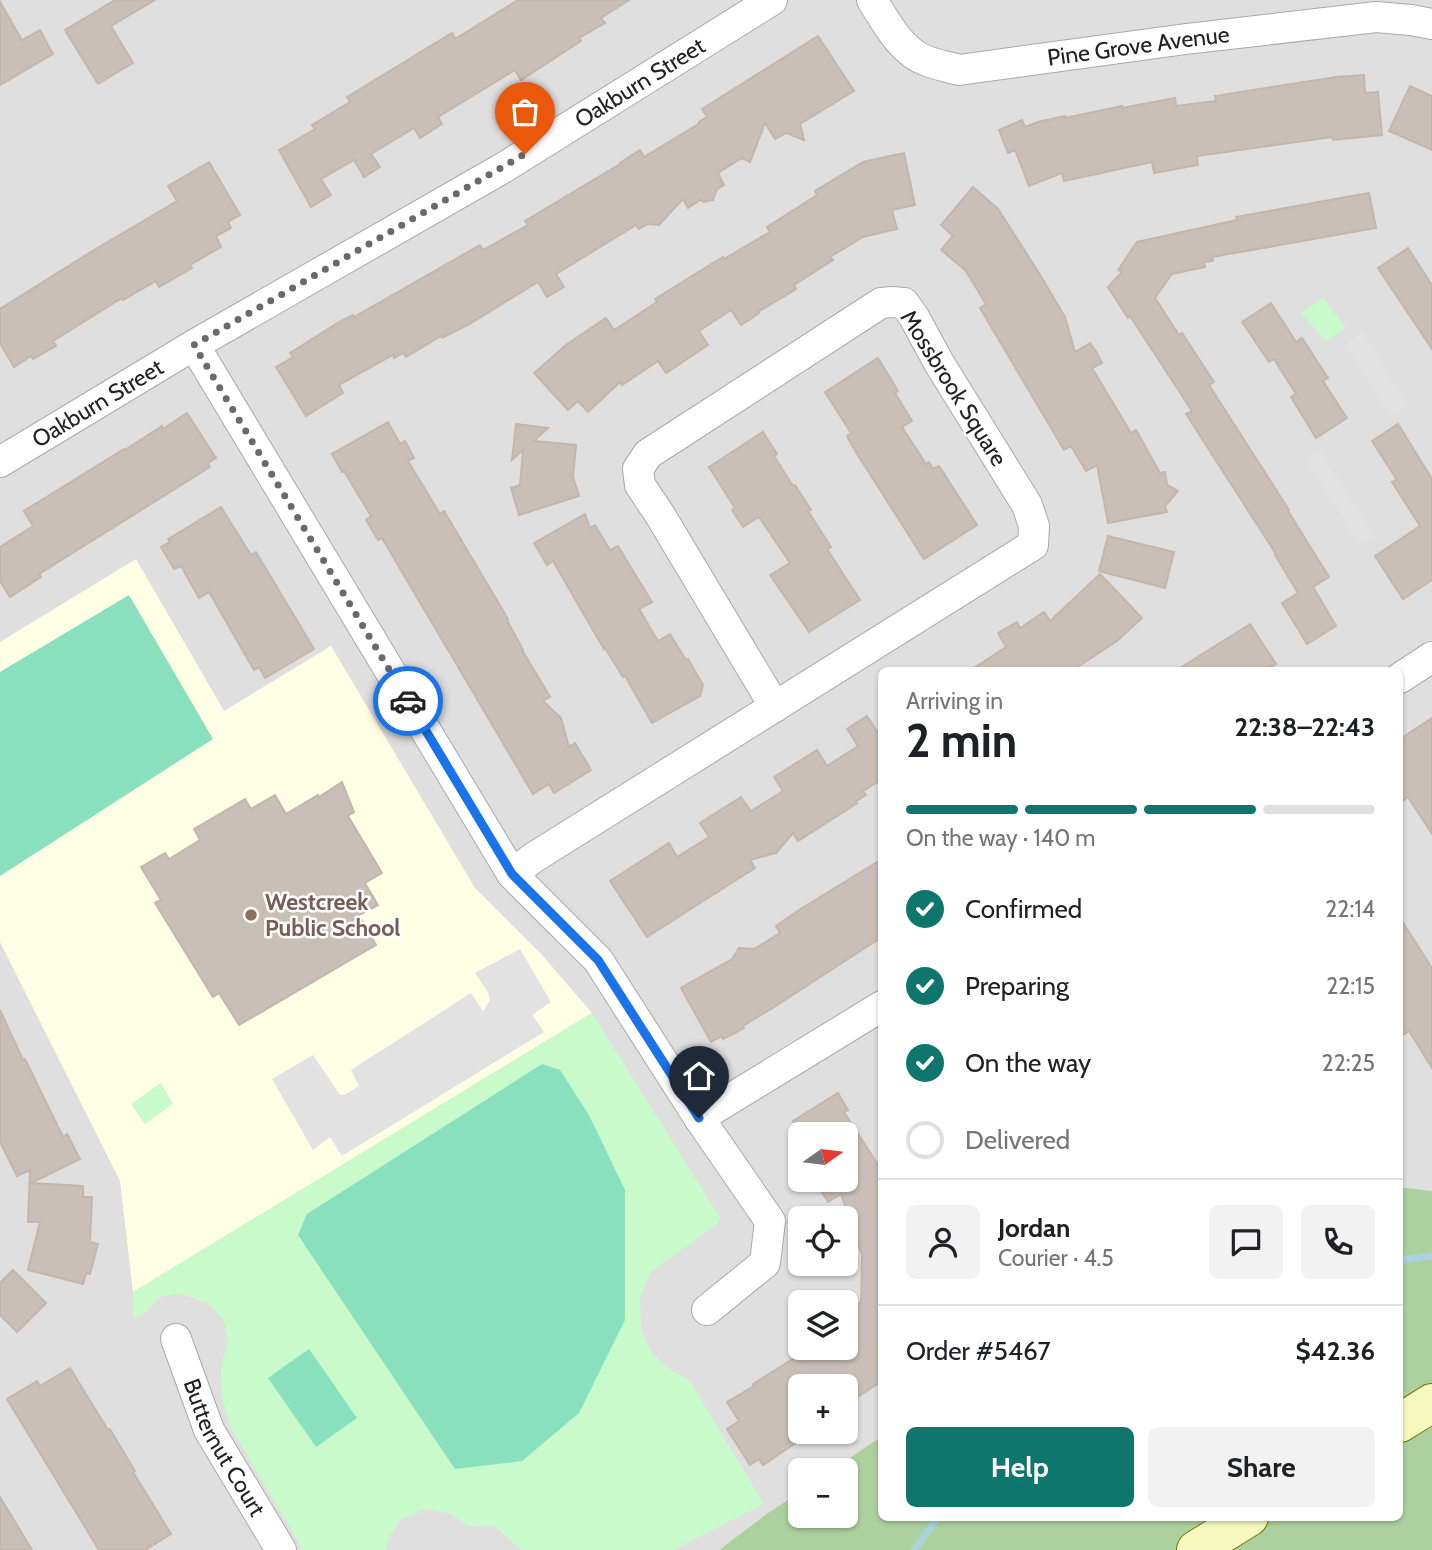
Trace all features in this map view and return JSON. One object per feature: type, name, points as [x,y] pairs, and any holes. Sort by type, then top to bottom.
[{"type":"main road","points":[[1403,1421],[1432,1404]]},
{"type":"main road","points":[[1196,1550],[1243,1521]]},
{"type":"street","name":"Oakburn Street","points":[[0,462],[194,345],[503,168],[772,0]]},
{"type":"street","name":"Pine Grove Avenue","points":[[872,0],[896,37],[913,54],[925,61],[959,70],[1376,17],[1432,24]]},
{"type":"street","name":"Mossbrook Square","points":[[512,874],[533,858],[775,707],[1033,545],[1034,526],[1027,505],[904,303],[881,303],[648,454],[638,469],[640,485],[775,707]]},
{"type":"street","points":[[194,345],[512,874],[598,960],[699,1118],[770,1221],[765,1263],[707,1310]]},
{"type":"street","points":[[1403,676],[1432,657]]},
{"type":"street","points":[[699,1118],[878,1008]]},
{"type":"street","name":"Butternut Court","points":[[176,1339],[209,1430],[281,1550]]},
{"type":"shaded area","points":[[0,0],[1432,0],[1432,1191],[1403,1187],[1403,667],[878,667],[878,1439],[850,1458],[788,1458],[788,1500],[719,1550],[0,1550]]},
{"type":"shaded area","points":[[1363,333],[1408,405],[1390,416],[1345,344]]},
{"type":"shaded area","points":[[1320,451],[1375,537],[1360,546],[1306,460]]},
{"type":"shaded area","name":"Westcreek Public School","points":[[136,559],[224,711],[331,646],[475,888],[542,955],[592,1013],[133,1292],[120,1181],[0,942],[0,642]]},
{"type":"shaded area","points":[[520,949],[551,1002],[532,1015],[544,1032],[342,1156],[330,1137],[313,1150],[272,1079],[313,1055],[340,1095],[346,1094],[359,1086],[351,1070],[471,993],[483,1011],[490,1000],[488,992],[475,973]]},
{"type":"green space","points":[[1323,298],[1346,327],[1326,341],[1301,313]]},
{"type":"green space","points":[[129,595],[213,739],[0,876],[0,672]]},
{"type":"green space","points":[[592,1013],[721,1219],[650,1272],[640,1297],[641,1330],[651,1352],[672,1371],[690,1381],[764,1504],[673,1550],[522,1550],[493,1525],[469,1526],[449,1513],[426,1509],[400,1520],[388,1540],[386,1550],[303,1550],[230,1427],[222,1396],[221,1369],[228,1339],[224,1320],[209,1304],[181,1294],[160,1297],[145,1313],[133,1318],[133,1292]]},
{"type":"green space","points":[[542,1064],[560,1070],[589,1115],[625,1190],[625,1320],[579,1413],[522,1461],[455,1469],[298,1235],[307,1214]]},
{"type":"green space","points":[[161,1083],[173,1104],[145,1124],[131,1104]]},
{"type":"green space","points":[[1403,1187],[1432,1191],[1432,1550],[719,1550],[788,1500],[788,1528],[858,1528],[858,1458],[850,1458],[878,1439],[878,1521],[1403,1521]]},
{"type":"green space","points":[[309,1349],[357,1418],[316,1447],[268,1378]]},
{"type":"building","points":[[115,0],[155,0],[111,26],[133,63],[98,84],[65,30]]},
{"type":"building","points":[[518,0],[629,0],[601,18],[605,23],[579,38],[581,41],[521,80],[515,70],[438,117],[442,124],[420,138],[414,128],[371,154],[380,167],[364,177],[354,160],[321,179],[331,195],[311,207],[279,150],[315,129],[312,125],[350,102],[347,97],[452,33],[455,39]]},
{"type":"building","points":[[0,2],[22,40],[40,30],[53,54],[0,85]]},
{"type":"building","points":[[818,36],[854,91],[800,124],[804,140],[786,133],[775,139],[765,123],[750,162],[742,158],[718,173],[724,185],[717,189],[713,200],[700,200],[688,208],[683,199],[659,225],[648,224],[639,229],[636,225],[556,274],[564,287],[547,297],[538,282],[468,325],[442,338],[441,336],[406,357],[403,353],[394,358],[393,355],[339,385],[343,393],[306,416],[276,367],[293,357],[290,353],[339,322],[353,315],[354,317],[480,245],[483,250],[528,225],[525,221],[640,150],[644,157],[700,123],[707,117],[702,109]]},
{"type":"building","points":[[1364,75],[1365,93],[1378,92],[1382,135],[1333,140],[1332,137],[1197,156],[1198,165],[1154,173],[1152,162],[1064,181],[1062,173],[1029,186],[1015,150],[1008,153],[999,130],[1022,120],[1025,127],[1065,116],[1122,106],[1175,98],[1176,106],[1216,101],[1215,96]]},
{"type":"building","points":[[1410,86],[1432,96],[1432,150],[1389,131]]},
{"type":"building","points":[[904,153],[915,205],[892,210],[897,229],[863,237],[830,257],[833,260],[794,285],[796,289],[741,325],[731,310],[699,331],[708,345],[666,373],[658,361],[622,385],[620,382],[588,412],[578,401],[568,410],[534,373],[566,345],[606,318],[614,330],[657,302],[655,299],[770,232],[767,227],[817,195],[815,191],[863,162]]},
{"type":"building","points":[[209,162],[240,215],[228,222],[231,228],[216,236],[221,247],[159,287],[156,281],[123,300],[122,298],[53,341],[56,346],[33,359],[31,356],[14,367],[0,343],[0,309],[177,201],[168,186]]},
{"type":"building","points":[[973,187],[998,209],[1039,273],[1065,317],[1075,352],[1090,343],[1097,353],[1102,363],[1092,368],[1131,433],[1136,430],[1160,473],[1165,472],[1167,485],[1178,491],[1165,506],[1167,512],[1108,523],[1097,465],[1086,471],[1071,446],[1064,450],[980,308],[986,304],[965,270],[941,250],[953,236],[941,225]]},
{"type":"building","points":[[1369,193],[1376,228],[1212,257],[1213,261],[1204,262],[1205,267],[1172,274],[1155,298],[1214,382],[1209,385],[1329,577],[1313,587],[1336,626],[1307,644],[1282,603],[1298,593],[1186,414],[1192,411],[1108,287],[1122,272],[1118,270],[1137,242],[1237,220],[1236,217]]},
{"type":"building","points":[[1408,248],[1432,285],[1432,349],[1378,268]]},
{"type":"building","points":[[1271,303],[1296,342],[1302,338],[1328,378],[1323,381],[1347,418],[1316,438],[1291,397],[1296,394],[1274,359],[1269,362],[1242,322]]},
{"type":"building","points":[[878,358],[912,421],[902,427],[926,464],[929,462],[933,469],[939,466],[977,525],[924,559],[854,449],[847,436],[851,433],[825,392]]},
{"type":"building","points":[[187,413],[216,458],[208,463],[210,467],[39,574],[41,577],[10,597],[0,581],[0,547],[33,526],[24,511]]},
{"type":"building","points":[[388,422],[400,444],[405,441],[414,458],[408,461],[440,514],[444,511],[508,619],[522,650],[550,697],[543,701],[561,718],[569,747],[575,743],[591,770],[554,793],[549,784],[533,794],[382,538],[378,540],[366,520],[371,516],[332,454]]},
{"type":"building","points":[[516,424],[548,428],[534,441],[576,445],[573,477],[579,496],[519,515],[511,488],[520,485],[523,450],[512,460]]},
{"type":"building","points":[[1398,424],[1432,479],[1432,580],[1403,599],[1375,556],[1420,526],[1392,482],[1397,480],[1372,441]]},
{"type":"building","points":[[763,432],[777,454],[774,456],[811,510],[808,511],[831,547],[827,549],[860,600],[809,632],[770,575],[790,563],[759,517],[743,527],[732,510],[735,508],[709,467]]},
{"type":"building","points":[[221,507],[251,555],[256,552],[314,649],[265,678],[259,667],[254,670],[209,592],[199,598],[181,566],[174,569],[161,547],[170,542],[168,539]]},
{"type":"building","points":[[585,514],[590,528],[595,525],[610,550],[618,546],[652,602],[639,609],[658,641],[670,634],[703,685],[700,696],[652,723],[625,676],[623,677],[604,649],[553,561],[547,565],[534,543]]},
{"type":"building","points":[[1108,536],[1174,552],[1165,588],[1099,571]]},
{"type":"building","points":[[1100,574],[1142,618],[1117,641],[1078,667],[976,667],[1006,647],[998,633],[1017,622],[1020,628],[1044,612],[1050,621]]},
{"type":"building","points":[[1250,624],[1276,664],[1270,667],[1182,667]]},
{"type":"building","points":[[867,716],[878,733],[878,782],[863,791],[866,795],[798,841],[793,833],[776,853],[750,860],[755,868],[647,937],[610,881],[669,843],[677,857],[709,837],[700,823],[741,797],[751,811],[783,791],[774,777],[817,750],[827,766],[858,746],[847,729]]},
{"type":"building","points":[[1432,718],[1432,834],[1408,797],[1403,801],[1403,737]]},
{"type":"building","points":[[342,782],[354,812],[348,816],[382,873],[365,883],[378,905],[359,915],[376,945],[239,1025],[219,993],[213,997],[155,903],[161,900],[141,867],[165,853],[169,859],[200,840],[194,829],[245,799],[251,809],[275,795],[286,814]]},
{"type":"building","points":[[878,861],[878,940],[743,1026],[744,1028],[711,1042],[681,988],[732,959],[739,948],[754,949],[780,933],[776,926]]},
{"type":"building","points":[[1403,923],[1432,968],[1432,1068],[1409,1031],[1403,1035]]},
{"type":"building","points":[[0,1010],[63,1137],[67,1134],[80,1159],[31,1183],[83,1186],[83,1197],[92,1197],[90,1242],[98,1244],[90,1274],[86,1273],[83,1284],[28,1270],[40,1222],[28,1222],[30,1170],[17,1176],[0,1142]]},
{"type":"building","points":[[838,1093],[848,1110],[844,1112],[850,1122],[794,1122]]},
{"type":"building","points":[[858,1134],[878,1165],[878,1384],[858,1397],[858,1374],[788,1374],[788,1444],[794,1444],[763,1465],[759,1459],[750,1465],[727,1429],[739,1421],[727,1402],[791,1360],[858,1360],[862,1255],[858,1243],[858,1206],[845,1206],[841,1194],[828,1202],[822,1192],[858,1192]]},
{"type":"building","points":[[13,1270],[46,1303],[17,1332],[0,1315],[0,1283]]},
{"type":"building","points":[[70,1368],[108,1430],[110,1429],[171,1534],[145,1550],[99,1550],[7,1399],[37,1381],[40,1386]]},
{"type":"building","points":[[0,1497],[32,1550],[0,1550]]},
{"type":"waterway","points":[[1403,1260],[1432,1256]]},
{"type":"waterway","points":[[914,1550],[935,1521]]},
{"type":"way so far","points":[[408,701],[194,345],[525,154]]},
{"type":"place","name":"Westcreek Public School","points":[[251,915]]},
{"type":"route","points":[[408,701],[512,874],[598,960],[699,1118]]}]
